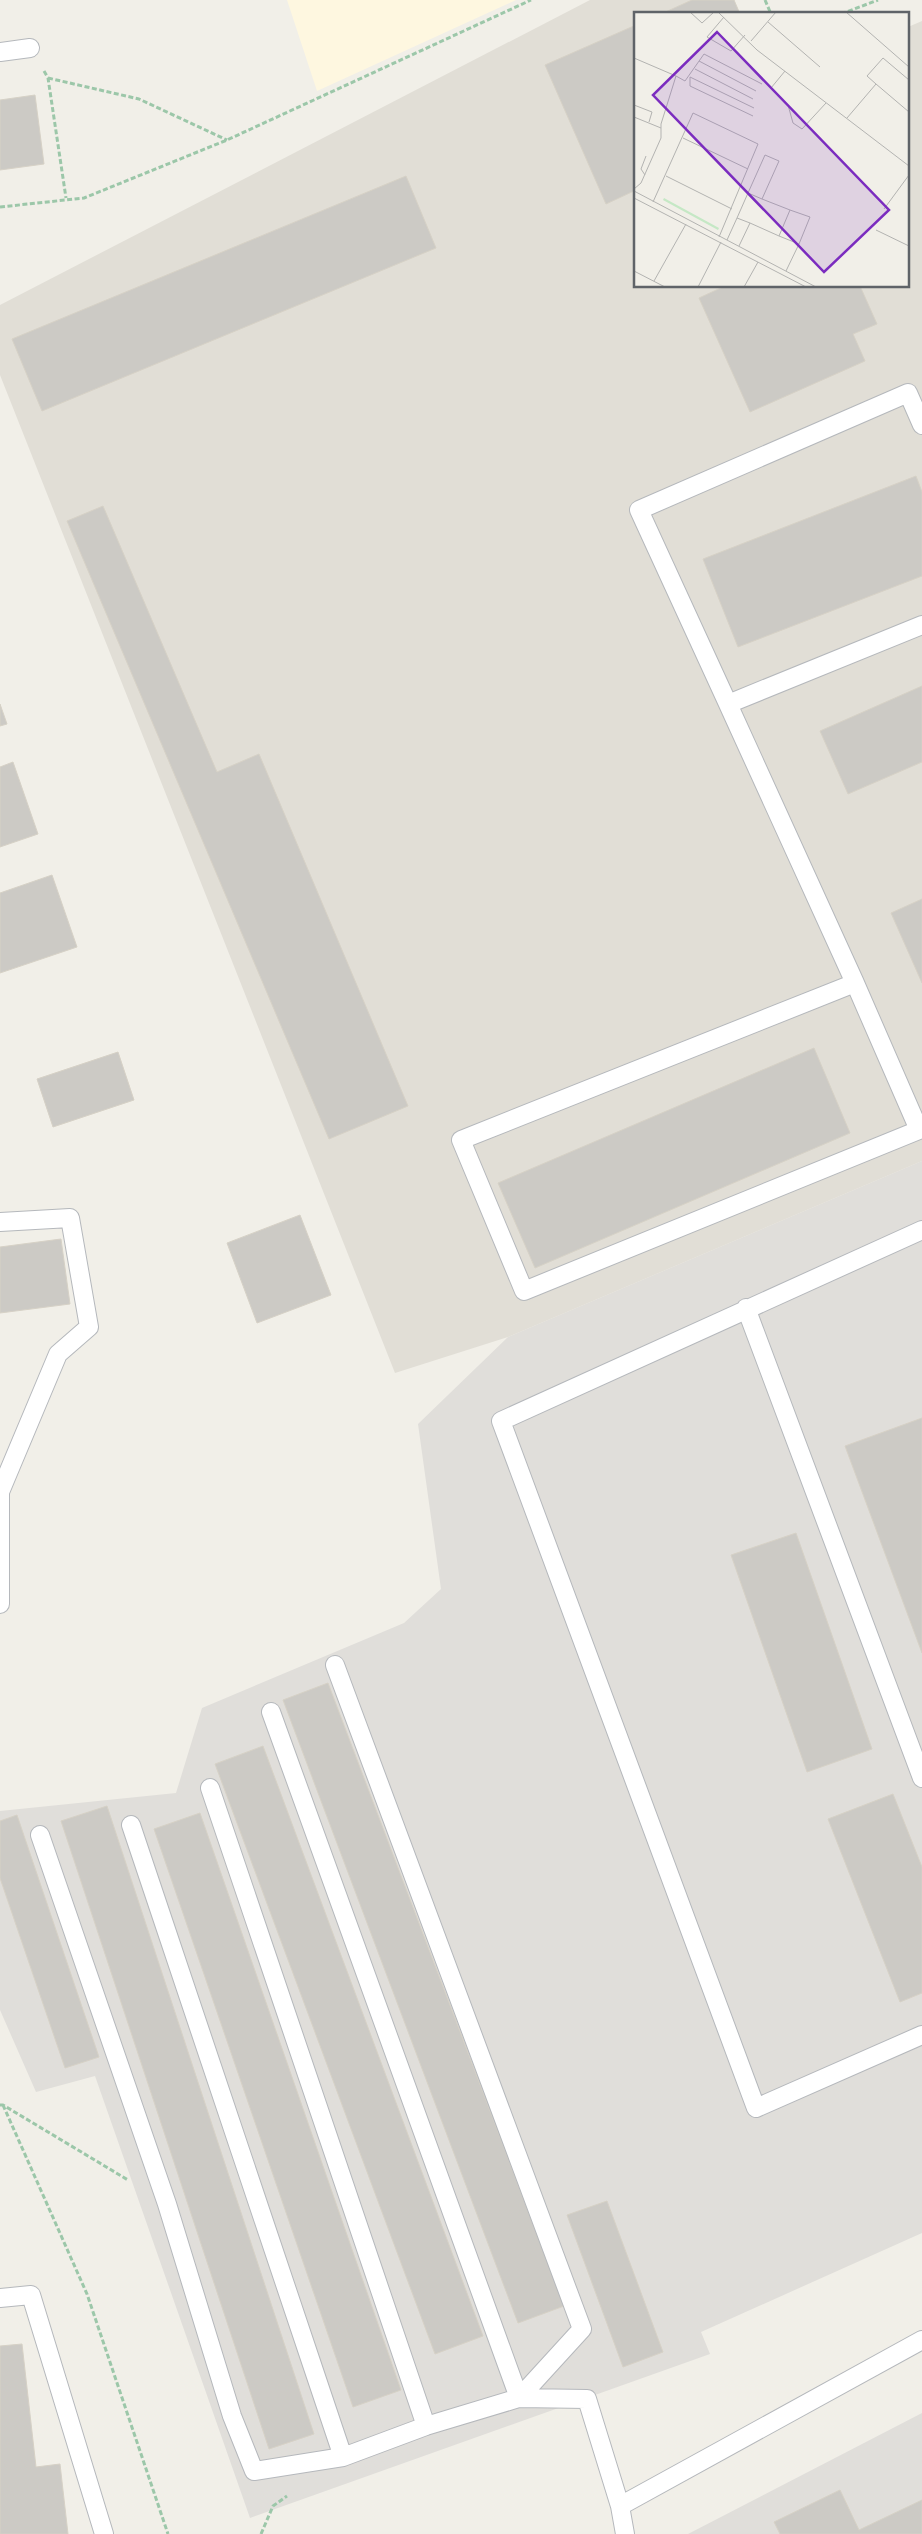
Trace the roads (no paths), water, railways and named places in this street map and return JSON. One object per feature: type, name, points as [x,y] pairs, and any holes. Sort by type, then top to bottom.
[{"type":"lane","points":[[0,52],[30,48]]},
{"type":"lane","points":[[855,983],[461,1140],[524,1291],[921,1130],[855,983],[639,510],[915,390],[922,425]]},
{"type":"lane","points":[[728,704],[922,625]]},
{"type":"lane","points":[[0,1222],[70,1218],[89,1327],[58,1354],[0,1492],[0,1604]]},
{"type":"lane","points":[[922,1230],[746,1308],[501,1421],[756,2108],[922,2035]]},
{"type":"lane","points":[[746,1308],[922,1778]]},
{"type":"lane","points":[[335,1665],[582,2329],[519,2398]]},
{"type":"lane","points":[[271,1712],[519,2398]]},
{"type":"lane","points":[[210,1788],[426,2426]]},
{"type":"lane","points":[[131,1825],[343,2457]]},
{"type":"lane","points":[[40,1835],[167,2204],[232,2416],[254,2471],[343,2457],[426,2426],[519,2398],[587,2400],[620,2506],[625,2534]]},
{"type":"lane","points":[[0,2298],[31,2295],[104,2534]]},
{"type":"lane","points":[[620,2506],[922,2340]]}]
